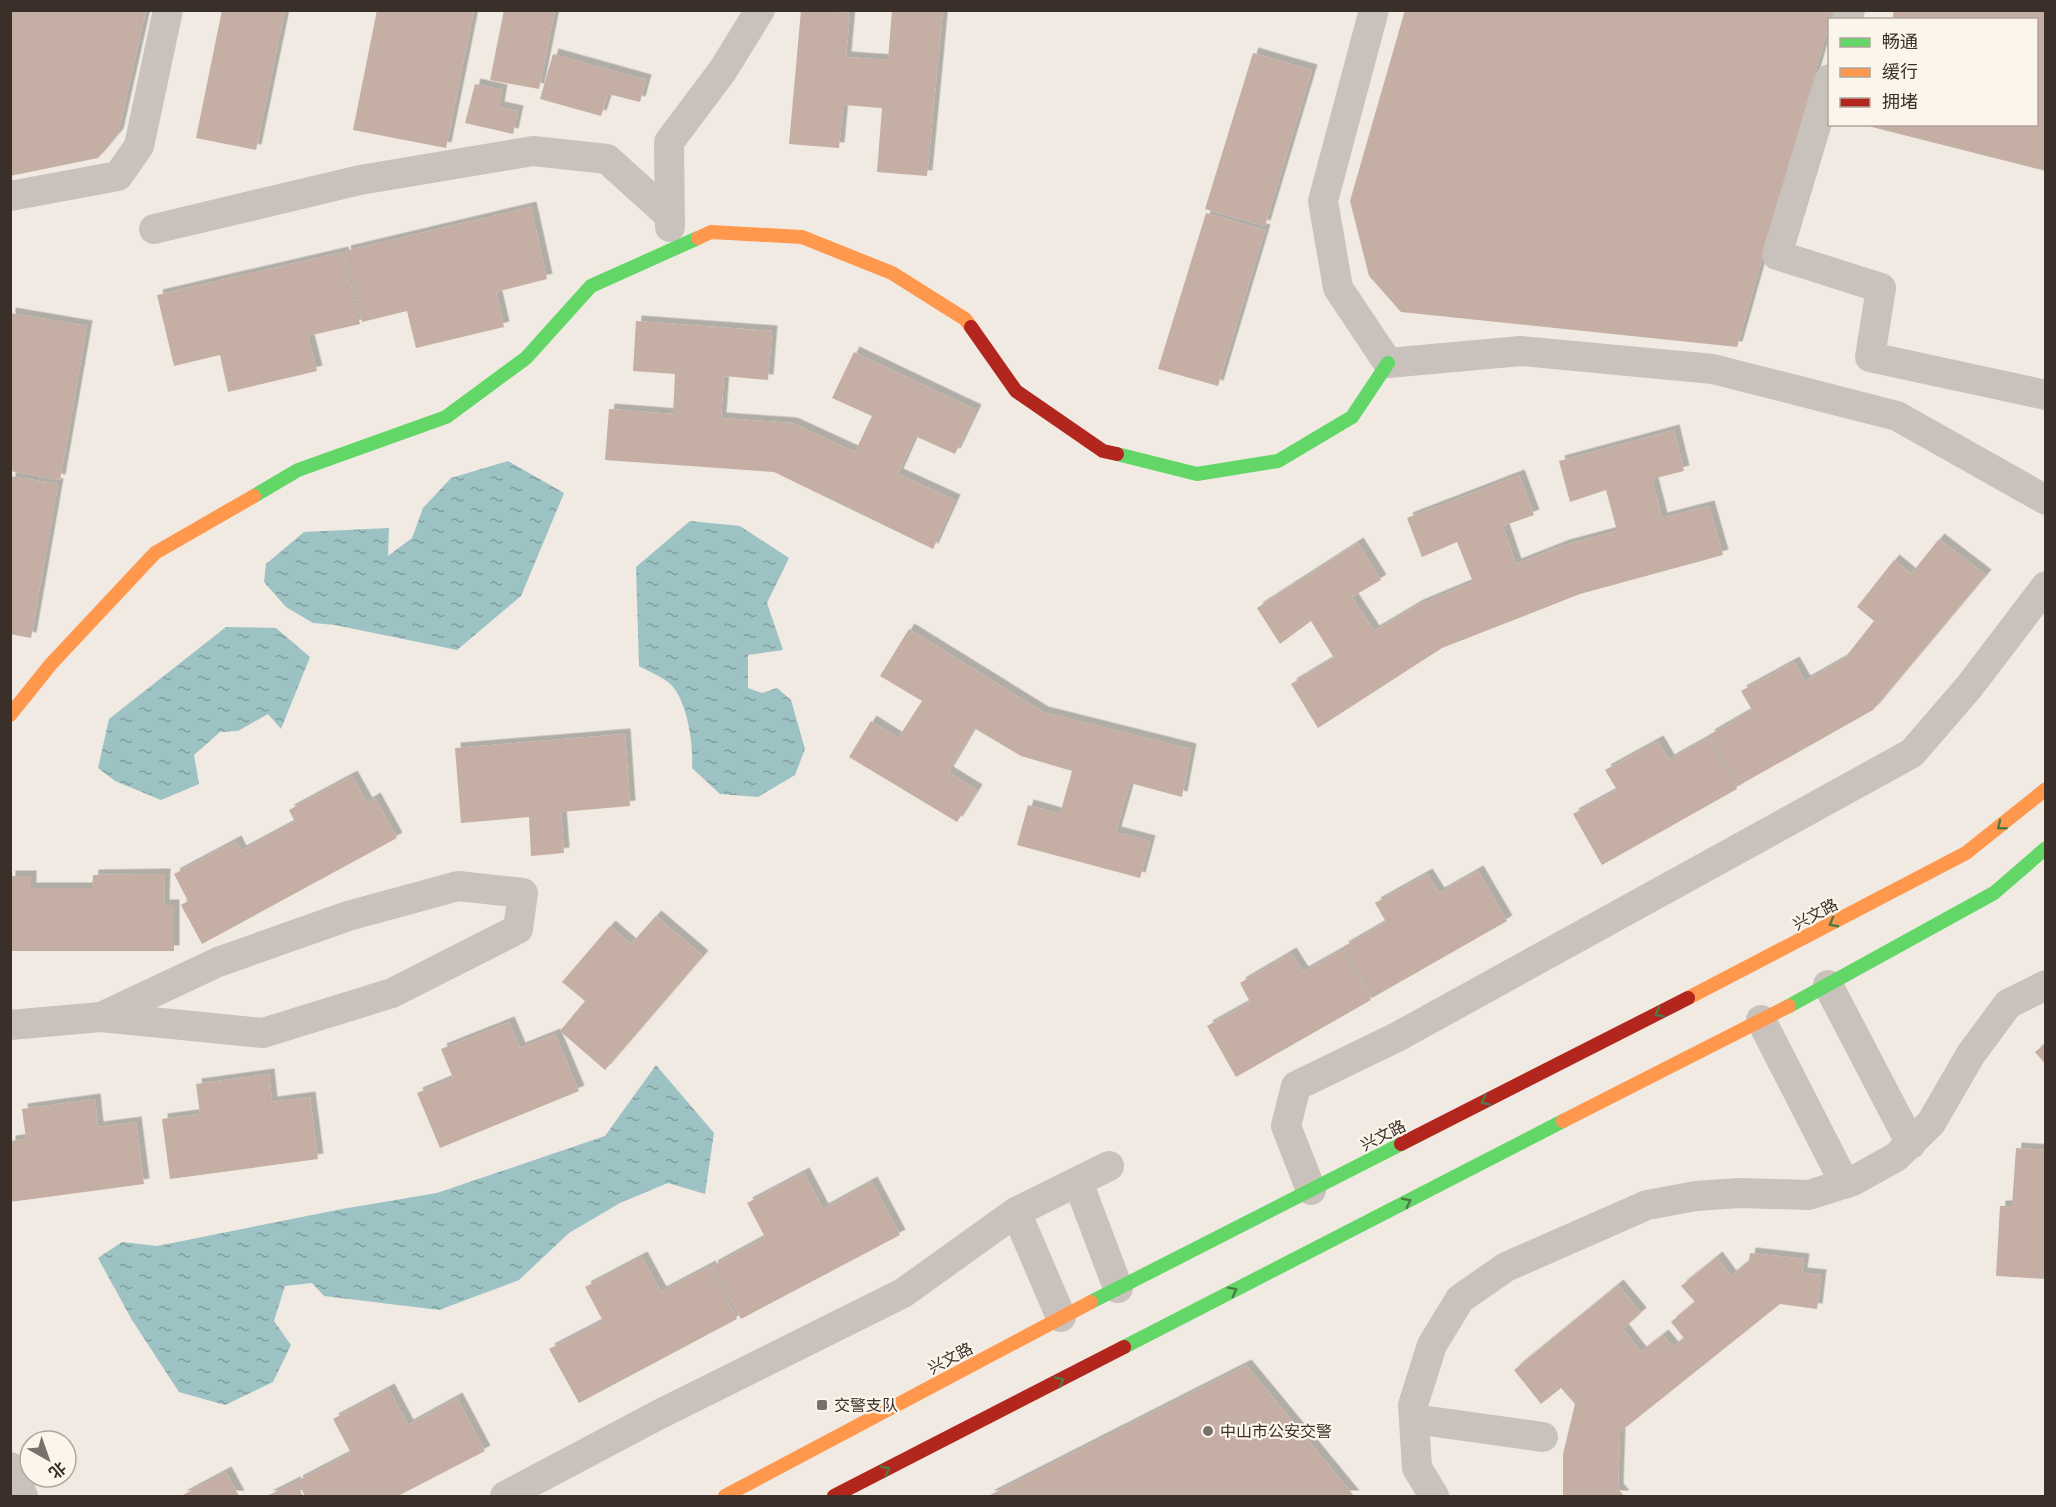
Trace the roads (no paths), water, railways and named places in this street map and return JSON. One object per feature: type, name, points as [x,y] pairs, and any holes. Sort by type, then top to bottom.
[{"type":"main road","points":[[10,714],[51,664],[155,553],[298,470],[446,417],[526,358],[591,286],[711,232],[802,237],[892,273],[965,319],[1016,392],[1103,451],[1197,474],[1278,461],[1352,417],[1388,363]]},
{"type":"main road","name":"兴文路","points":[[724,1497],[1061,1317],[1966,853],[2046,789]]},
{"type":"main road","points":[[834,1497],[1828,985],[1994,893],[2046,848]]},
{"type":"street","points":[[10,196],[118,176],[139,146],[168,10]]},
{"type":"street","points":[[671,250],[669,142],[723,70],[760,10]]},
{"type":"street","points":[[1374,10],[1323,201],[1338,288],[1388,363],[1521,351],[1713,369],[1897,416],[2046,500]]},
{"type":"street","points":[[1828,86],[1777,255],[1881,288],[1870,357],[2046,395]]},
{"type":"street","points":[[153,229],[360,180],[533,151],[607,159],[669,215]]},
{"type":"street","points":[[1311,1190],[1286,1126],[1296,1086],[1397,1036],[1912,753],[1969,687],[2046,586]]},
{"type":"street","points":[[10,1024],[101,1017],[263,1033],[392,993],[518,929],[523,893],[458,886],[348,916],[218,962],[101,1017]]},
{"type":"street","points":[[1828,985],[1911,1144]]},
{"type":"street","points":[[1434,1497],[1416,1468],[1413,1405],[1431,1345],[1460,1299],[1506,1267],[1647,1205],[1707,1195],[1809,1195],[1845,1184],[1896,1157],[1931,1123],[1971,1054],[2008,1004],[2046,985]]},
{"type":"street","points":[[1761,1020],[1845,1184]]},
{"type":"street","points":[[505,1497],[660,1414],[903,1293],[1016,1212],[1109,1166]]},
{"type":"street","points":[[1078,1182],[1118,1288]]},
{"type":"street","points":[[1016,1212],[1061,1317]]},
{"type":"street","points":[[1414,1419],[1543,1437]]},
{"type":"street","points":[[10,1467],[23,1497]]},
{"type":"water","points":[[508,461],[564,493],[521,596],[457,650],[335,625],[313,623],[286,607],[264,582],[266,564],[304,532],[389,528],[388,556],[412,538],[423,508],[451,478]]},
{"type":"water","points":[[690,521],[740,526],[789,558],[767,603],[783,650],[748,655],[748,688],[762,693],[777,688],[791,700],[805,749],[795,775],[758,797],[720,794],[692,768],[692,747],[688,722],[680,698],[668,682],[639,666],[636,567]]},
{"type":"water","points":[[226,627],[276,628],[310,657],[281,729],[268,714],[238,731],[220,732],[194,755],[199,784],[161,800],[115,781],[98,768],[109,719]]},
{"type":"water","points":[[656,1065],[714,1133],[705,1194],[668,1183],[620,1203],[569,1233],[519,1280],[439,1310],[324,1296],[312,1283],[285,1286],[274,1321],[291,1345],[273,1382],[225,1405],[179,1392],[132,1320],[98,1258],[122,1242],[157,1246],[342,1209],[437,1193],[605,1136]]},
{"type":"place","name":"交警支队","points":[[822,1405]]},
{"type":"place","name":"中山市公安交警","points":[[1208,1431]]}]
